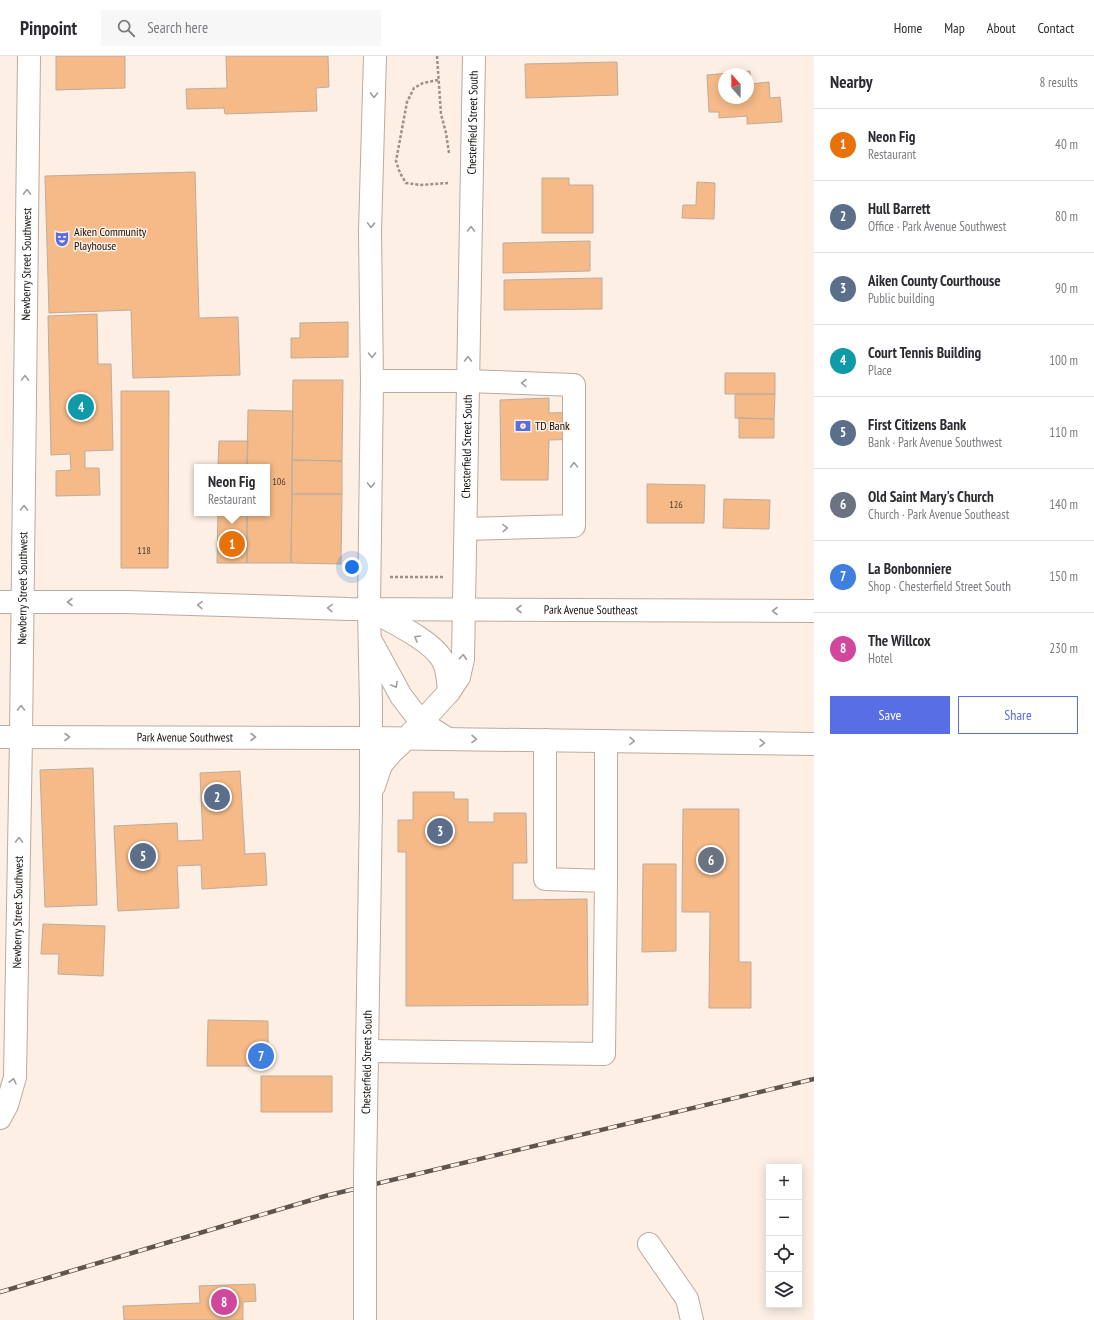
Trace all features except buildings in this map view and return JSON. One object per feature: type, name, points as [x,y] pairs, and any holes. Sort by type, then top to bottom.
[{"type":"main road","name":"Newberry Street Southwest","points":[[0,1118],[7,1105],[15,1077],[10,737],[22,602],[29,56]]},
{"type":"main road","name":"Chesterfield Street South","points":[[365,1320],[366,1126],[371,805],[369,609],[372,380],[370,232],[375,56]]},
{"type":"main road","name":"Chesterfield Street South","points":[[371,805],[375,783],[381,765],[449,692],[459,677],[463,659],[474,56]]},
{"type":"main road","points":[[372,380],[467,381],[574,385],[574,526],[466,529]]},
{"type":"main road","points":[[0,602],[126,602],[369,609],[424,641],[433,649],[442,660],[447,673],[449,692]]},
{"type":"main road","name":"Park Avenue Southeast","points":[[369,609],[814,611]]},
{"type":"main road","points":[[369,638],[401,696],[422,722],[448,739]]},
{"type":"main road","name":"Park Avenue Southwest","points":[[10,737],[371,738]]},
{"type":"main road","points":[[371,738],[814,744]]},
{"type":"main road","points":[[545,740],[545,879],[606,881]]},
{"type":"main road","points":[[367,1051],[604,1054],[606,741]]},
{"type":"main road","points":[[649,1244],[687,1299],[692,1320]]},
{"type":"path","points":[[437,56],[441,114],[449,154]]},
{"type":"path","points":[[438,80],[423,83],[414,88],[407,102],[396,161],[400,173],[406,183],[420,185],[448,183]]},
{"type":"path","points":[[448,176],[448,192],[472,193]]},
{"type":"path","points":[[385,576],[448,578]]},
{"type":"railway","points":[[0,1292],[325,1196],[814,1079]]},
{"type":"place","name":"Aiken Community Playhouse","points":[[62,239]]},
{"type":"place","name":"Court Tennis Building","points":[[81,407]]},
{"type":"place","name":"TD Bank","points":[[523,426]]},
{"type":"place","name":"Neon Fig","points":[[232,544]]},
{"type":"place","name":"Hull Barrett","points":[[217,797]]},
{"type":"place","name":"Aiken County Courthouse","points":[[440,831]]},
{"type":"place","name":"First Citizens Bank","points":[[143,856]]},
{"type":"place","name":"Old Saint Mary's Church","points":[[711,860]]},
{"type":"place","name":"La Bonbonniere","points":[[261,1056]]},
{"type":"place","name":"The Willcox","points":[[224,1302]]}]
